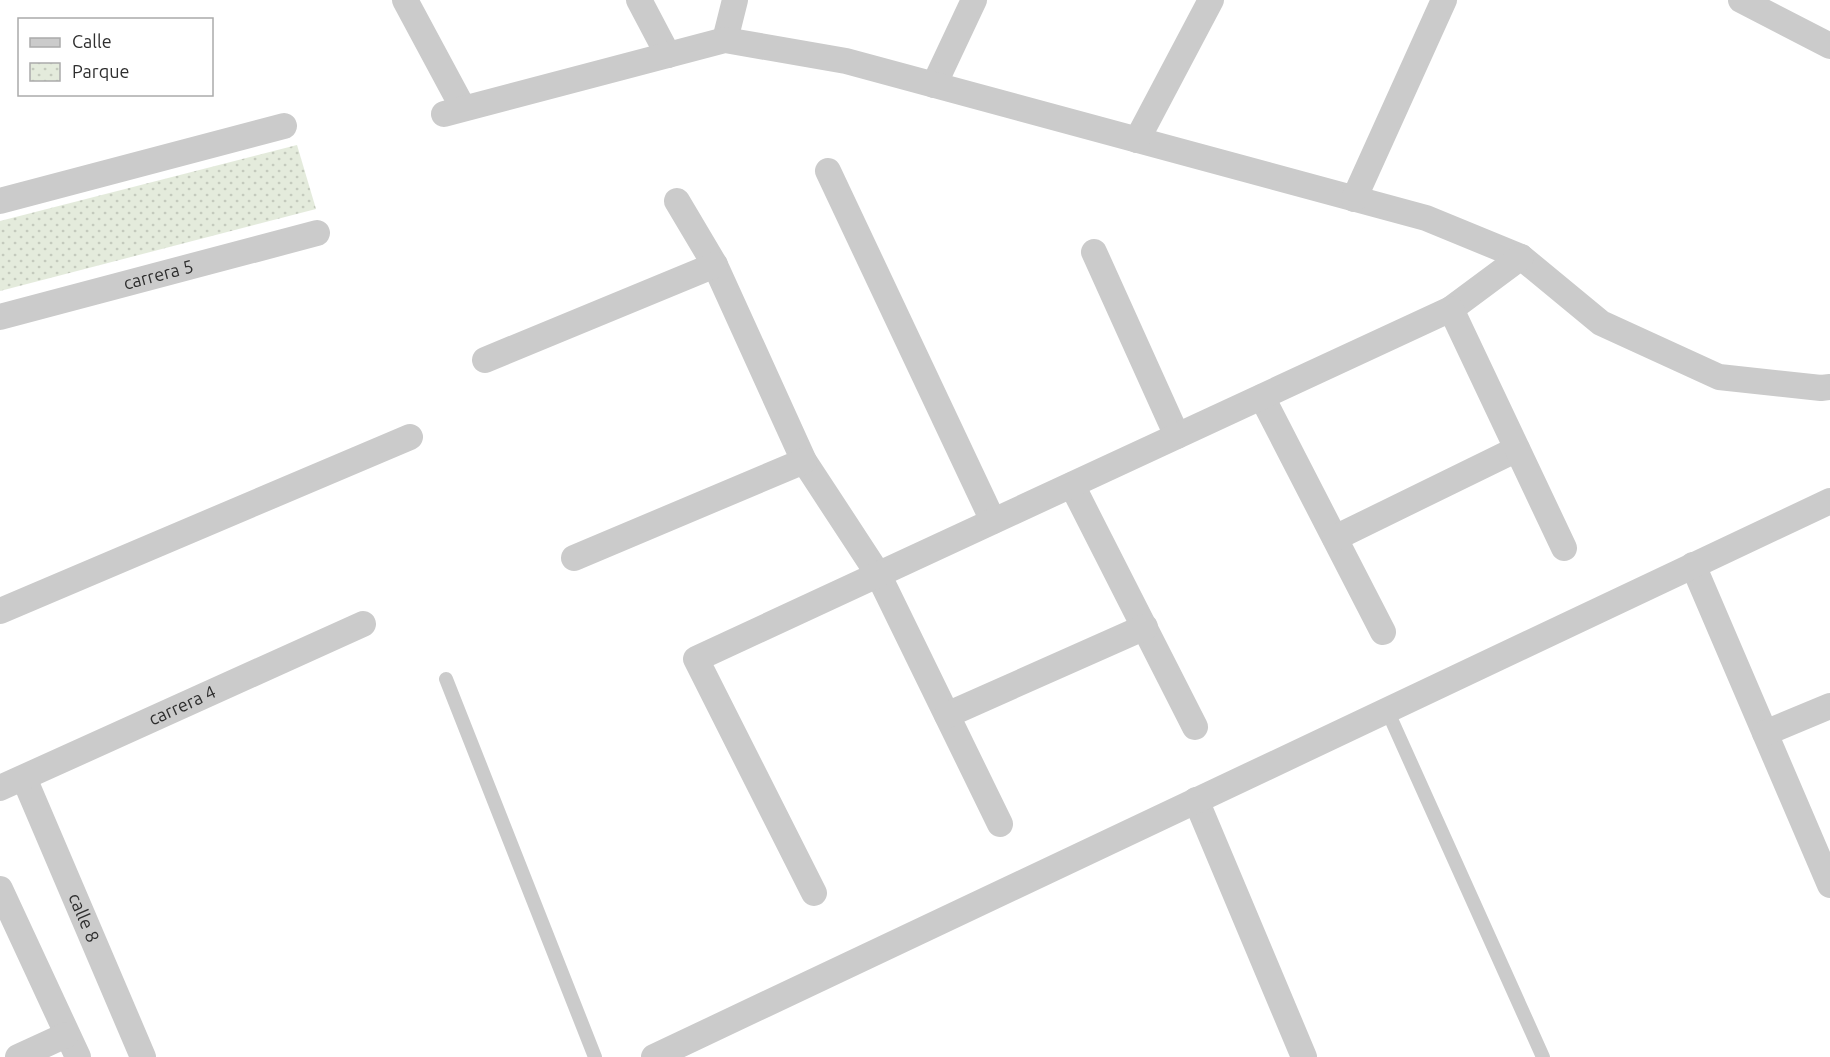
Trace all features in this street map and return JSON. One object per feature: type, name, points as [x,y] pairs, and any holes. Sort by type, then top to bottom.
[{"type":"street","points":[[405,0],[454,111],[725,40],[846,61],[1426,218],[1521,257],[1601,323],[1719,376],[1821,388],[1830,387]]},
{"type":"street","points":[[639,0],[668,55]]},
{"type":"street","points":[[725,40],[735,0]]},
{"type":"street","points":[[934,85],[974,0]]},
{"type":"street","points":[[1137,140],[1211,0]]},
{"type":"street","points":[[1354,199],[1444,0]]},
{"type":"street","points":[[1741,0],[1830,46]]},
{"type":"street","points":[[0,201],[284,126]]},
{"type":"street","points":[[828,171],[993,521]]},
{"type":"street","points":[[677,201],[715,265],[804,461],[878,574],[1000,824]]},
{"type":"street","name":"carrera 5","points":[[0,317],[317,233]]},
{"type":"street","points":[[1094,252],[1177,436]]},
{"type":"street","points":[[814,893],[696,659],[1451,309],[1521,257]]},
{"type":"street","points":[[485,360],[715,265]]},
{"type":"street","points":[[1451,309],[1564,548]]},
{"type":"street","points":[[1262,397],[1383,632]]},
{"type":"street","points":[[0,611],[410,437]]},
{"type":"street","points":[[1335,538],[1517,449]]},
{"type":"street","points":[[574,558],[804,461]]},
{"type":"street","points":[[1072,484],[1196,727]]},
{"type":"street","points":[[654,1057],[706,1046],[1196,800],[1830,501]]},
{"type":"street","points":[[1693,565],[1830,885]]},
{"type":"street","name":"carrera 4","points":[[0,788],[363,624]]},
{"type":"street","points":[[947,715],[1145,627]]},
{"type":"street","points":[[1765,733],[1830,706]]},
{"type":"street","name":"calle 8","points":[[24,778],[143,1057]]},
{"type":"street","points":[[1196,800],[1304,1057]]},
{"type":"street","points":[[0,889],[72,1046],[18,1057]]},
{"type":"lane","points":[[446,679],[595,1057]]},
{"type":"lane","points":[[1387,710],[1543,1057]]},
{"type":"green space","points":[[297,145],[316,209],[0,291],[0,221]]}]
